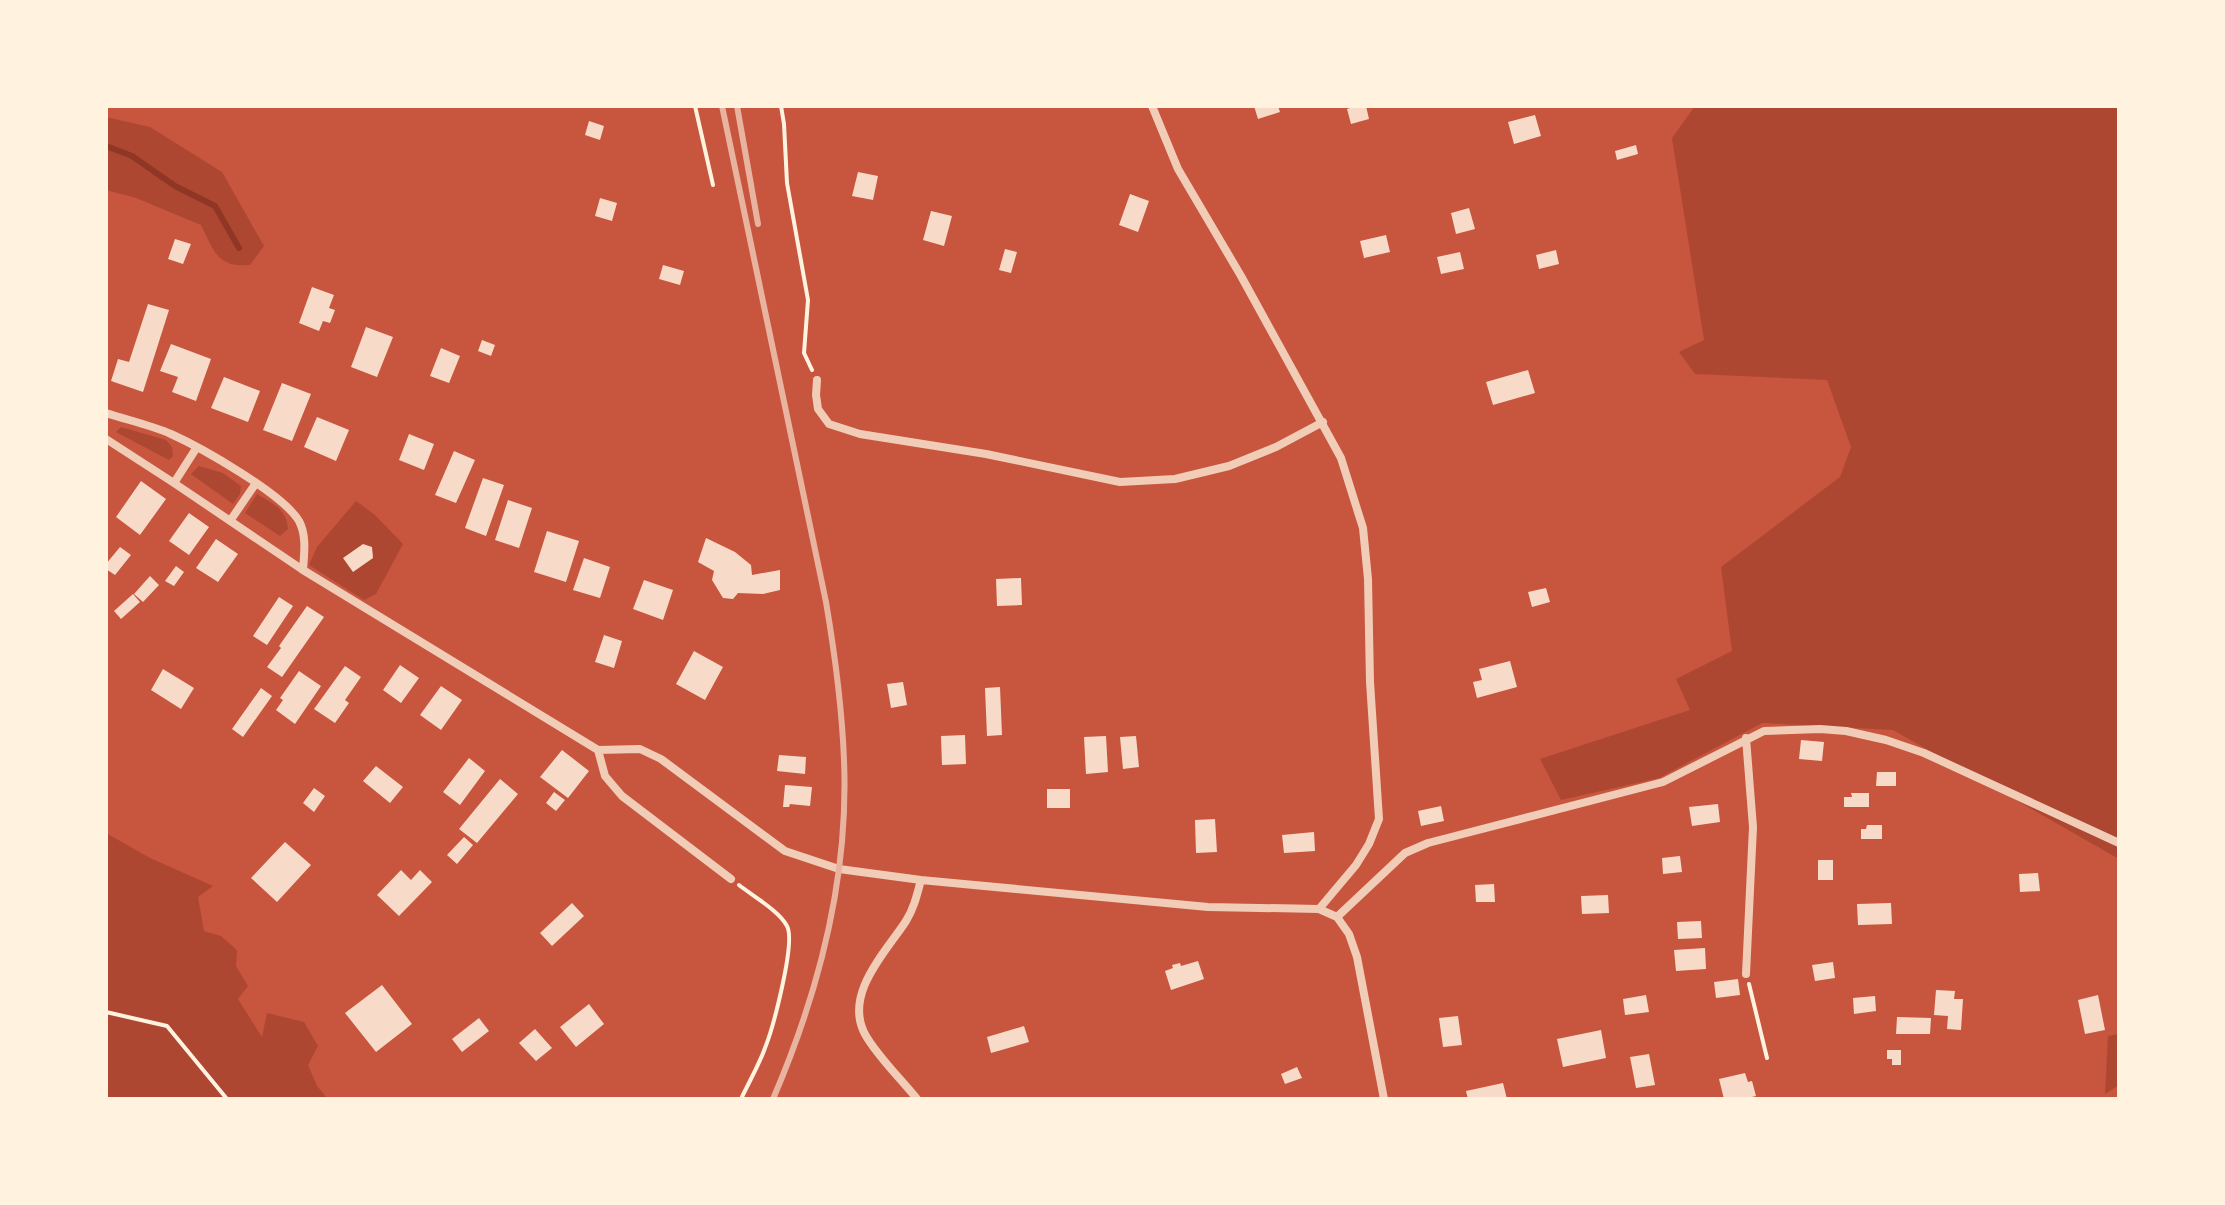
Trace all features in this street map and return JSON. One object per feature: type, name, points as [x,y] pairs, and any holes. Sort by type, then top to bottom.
[{"type":"street","points":[[1152,106],[1178,169],[1323,422],[1341,458],[1363,528],[1379,819],[1356,865],[1319,909]]},
{"type":"street","points":[[817,380],[818,409],[829,424],[860,434],[986,454],[1120,482],[1175,479],[1229,466],[1276,447],[1323,422]]},
{"type":"street","points":[[106,413],[169,433],[197,447],[283,502],[300,523],[305,545],[303,570]]},
{"type":"street","points":[[106,439],[303,570],[598,750],[640,749],[661,759],[785,851],[839,869],[921,880],[1208,907],[1319,909],[1337,917],[1349,934],[1357,957],[1384,1099]]},
{"type":"street","points":[[174,483],[197,447]]},
{"type":"street","points":[[230,521],[256,483]]},
{"type":"street","points":[[1337,917],[1405,853],[1428,843],[1663,782],[1764,731],[1820,729],[1886,740],[1924,753],[2119,843]]},
{"type":"street","points":[[1746,738],[1753,827],[1746,974]]},
{"type":"street","points":[[598,750],[605,776],[622,796],[731,879]]},
{"type":"street","points":[[917,1099],[865,1035],[860,1019],[861,996],[867,976],[915,904],[921,880]]},
{"type":"path","points":[[695,106],[713,185]]},
{"type":"path","points":[[781,106],[787,183],[808,300],[804,353],[817,380]]},
{"type":"path","points":[[731,879],[781,917],[789,928],[791,943],[765,1048],[741,1099]]},
{"type":"path","points":[[1746,974],[1767,1058]]},
{"type":"path","points":[[106,1012],[167,1026],[227,1099]]},
{"type":"shaded area","points":[[1695,106],[2119,106],[2119,859],[1893,730],[1762,723],[1659,778],[1561,800],[1540,759],[1690,710],[1676,679],[1732,651],[1721,567],[1840,477],[1851,447],[1827,380],[1695,374],[1679,352],[1704,340],[1672,138]]},
{"type":"shaded area","points":[[106,117],[150,127],[222,172],[264,246],[250,265],[223,261],[201,225],[136,198],[106,190]]},
{"type":"shaded area","points":[[121,427],[166,440],[172,447],[173,456],[169,460],[116,432]]},
{"type":"shaded area","points":[[199,466],[223,473],[241,486],[233,504],[191,474]]},
{"type":"shaded area","points":[[257,494],[285,516],[288,529],[280,536],[245,513]]},
{"type":"shaded area","points":[[356,501],[375,515],[403,544],[376,594],[364,600],[309,565],[317,547]]},
{"type":"shaded area","points":[[106,833],[150,858],[213,886],[198,897],[204,931],[221,936],[237,950],[236,966],[248,986],[238,999],[262,1037],[267,1013],[304,1022],[318,1046],[308,1065],[317,1086],[328,1099],[106,1099]]},
{"type":"shaded area","points":[[2119,1034],[2119,1085],[2105,1094],[2108,1036]]},
{"type":"building","points":[[1254,106],[1278,106],[1280,112],[1258,119]]},
{"type":"building","points":[[1366,106],[1369,119],[1351,124],[1347,109]]},
{"type":"building","points":[[1535,115],[1541,136],[1514,144],[1508,122]]},
{"type":"building","points":[[589,121],[604,126],[600,140],[585,135]]},
{"type":"building","points":[[1636,145],[1638,154],[1617,160],[1615,151]]},
{"type":"building","points":[[858,172],[878,176],[873,200],[852,196]]},
{"type":"building","points":[[1130,194],[1149,201],[1138,232],[1119,225]]},
{"type":"building","points":[[600,198],[617,203],[612,221],[595,216]]},
{"type":"building","points":[[1469,208],[1475,229],[1456,234],[1451,213]]},
{"type":"building","points":[[931,211],[952,216],[944,246],[923,240]]},
{"type":"building","points":[[1386,235],[1390,252],[1364,258],[1360,241]]},
{"type":"building","points":[[175,239],[191,244],[183,264],[168,259]]},
{"type":"building","points":[[1005,249],[1017,252],[1011,273],[999,270]]},
{"type":"building","points":[[1556,250],[1559,264],[1539,269],[1536,255]]},
{"type":"building","points":[[1460,252],[1464,269],[1441,274],[1437,257]]},
{"type":"building","points":[[663,265],[684,271],[680,285],[659,279]]},
{"type":"building","points":[[312,287],[334,295],[329,308],[335,310],[330,323],[323,321],[319,331],[299,323]]},
{"type":"building","points":[[148,304],[169,310],[143,392],[111,381],[118,359],[129,362]]},
{"type":"building","points":[[366,327],[393,337],[377,377],[351,367]]},
{"type":"building","points":[[482,340],[495,345],[491,356],[478,351]]},
{"type":"building","points":[[171,344],[211,359],[196,401],[172,392],[178,377],[160,371]]},
{"type":"building","points":[[441,348],[460,356],[449,383],[430,376]]},
{"type":"building","points":[[1528,370],[1535,393],[1493,405],[1486,382]]},
{"type":"building","points":[[224,377],[260,391],[248,422],[211,408]]},
{"type":"building","points":[[282,383],[311,394],[292,441],[263,430]]},
{"type":"building","points":[[317,417],[349,430],[336,461],[304,447]]},
{"type":"building","points":[[409,434],[434,444],[424,470],[399,460]]},
{"type":"building","points":[[454,451],[475,460],[456,503],[435,495]]},
{"type":"building","points":[[483,478],[504,485],[486,536],[465,528]]},
{"type":"building","points":[[141,481],[166,499],[140,535],[116,517]]},
{"type":"building","points":[[508,500],[532,508],[519,548],[495,540]]},
{"type":"building","points":[[189,513],[209,527],[189,555],[169,541]]},
{"type":"building","points":[[547,531],[579,541],[566,582],[534,572]]},
{"type":"building","points":[[706,538],[735,552],[751,565],[752,575],[780,570],[780,590],[763,594],[738,593],[733,599],[723,598],[712,580],[714,571],[698,562]]},
{"type":"building","points":[[216,539],[238,554],[218,582],[196,568]]},
{"type":"building","points":[[363,544],[372,547],[373,558],[353,572],[343,558]]},
{"type":"building","points":[[120,547],[131,555],[115,575],[106,569],[106,564]]},
{"type":"building","points":[[584,558],[610,567],[600,598],[573,590]]},
{"type":"building","points":[[176,566],[184,572],[174,586],[165,581]]},
{"type":"building","points":[[150,576],[159,585],[143,602],[134,594]]},
{"type":"building","points":[[1021,578],[1022,605],[997,606],[996,579]]},
{"type":"building","points":[[644,580],[673,590],[663,620],[633,609]]},
{"type":"building","points":[[1546,588],[1550,602],[1532,607],[1528,592]]},
{"type":"building","points":[[133,594],[140,602],[121,619],[114,611]]},
{"type":"building","points":[[279,597],[293,606],[267,645],[253,636]]},
{"type":"building","points":[[307,606],[324,617],[282,677],[267,667]]},
{"type":"building","points":[[604,635],[622,641],[614,668],[595,662]]},
{"type":"building","points":[[694,651],[723,667],[705,700],[676,684]]},
{"type":"building","points":[[1510,661],[1517,687],[1477,698],[1473,682],[1482,680],[1479,669]]},
{"type":"building","points":[[400,665],[419,678],[401,703],[383,690]]},
{"type":"building","points":[[345,666],[361,677],[345,700],[349,703],[335,723],[314,709]]},
{"type":"building","points":[[163,669],[194,688],[181,709],[151,690]]},
{"type":"building","points":[[299,671],[321,686],[295,724],[276,710],[283,700],[280,698]]},
{"type":"building","points":[[903,682],[907,705],[891,708],[887,684]]},
{"type":"building","points":[[441,686],[462,700],[441,730],[420,715]]},
{"type":"building","points":[[1000,687],[1002,735],[987,736],[985,688]]},
{"type":"building","points":[[261,688],[272,696],[243,737],[232,729]]},
{"type":"building","points":[[965,735],[966,764],[942,765],[941,736]]},
{"type":"building","points":[[1106,736],[1108,772],[1086,774],[1084,737]]},
{"type":"building","points":[[1136,736],[1139,767],[1123,769],[1120,737]]},
{"type":"building","points":[[1801,740],[1824,742],[1822,761],[1799,759]]},
{"type":"building","points":[[562,750],[589,771],[568,798],[540,777]]},
{"type":"building","points":[[779,755],[806,757],[805,774],[777,771]]},
{"type":"building","points":[[469,758],[485,771],[460,805],[443,792]]},
{"type":"building","points":[[376,766],[403,787],[390,803],[363,781]]},
{"type":"building","points":[[1877,772],[1896,772],[1896,786],[1876,786]]},
{"type":"building","points":[[500,779],[518,794],[477,843],[459,829]]},
{"type":"building","points":[[785,785],[812,787],[810,806],[790,804],[783,807]]},
{"type":"building","points":[[314,788],[325,796],[314,812],[303,803]]},
{"type":"building","points":[[1047,789],[1070,789],[1070,808],[1047,808]]},
{"type":"building","points":[[554,792],[565,800],[556,811],[546,803]]},
{"type":"building","points":[[1851,793],[1869,793],[1869,807],[1844,807],[1844,797],[1852,797]]},
{"type":"building","points":[[1718,804],[1720,822],[1692,826],[1689,807]]},
{"type":"building","points":[[1441,806],[1444,821],[1421,826],[1418,811]]},
{"type":"building","points":[[1215,819],[1217,852],[1196,853],[1195,820]]},
{"type":"building","points":[[1867,825],[1882,825],[1882,839],[1861,839],[1861,829],[1866,829]]},
{"type":"building","points":[[1314,832],[1315,851],[1284,853],[1282,835]]},
{"type":"building","points":[[464,837],[473,845],[457,864],[447,855]]},
{"type":"building","points":[[285,842],[311,865],[277,902],[251,878]]},
{"type":"building","points":[[1680,856],[1682,872],[1663,874],[1662,858]]},
{"type":"building","points":[[1818,860],[1833,860],[1833,880],[1818,880]]},
{"type":"building","points":[[401,870],[411,880],[420,870],[432,882],[399,916],[377,895]]},
{"type":"building","points":[[2038,873],[2040,891],[2020,892],[2019,874]]},
{"type":"building","points":[[1494,884],[1495,902],[1476,902],[1475,885]]},
{"type":"building","points":[[1608,895],[1609,913],[1582,914],[1581,896]]},
{"type":"building","points":[[572,903],[584,916],[552,946],[540,933]]},
{"type":"building","points":[[1891,903],[1892,924],[1858,925],[1857,904]]},
{"type":"building","points":[[1701,921],[1702,938],[1678,939],[1677,922]]},
{"type":"building","points":[[1705,948],[1706,969],[1676,971],[1674,950]]},
{"type":"building","points":[[1198,961],[1204,979],[1171,990],[1165,971],[1173,968],[1172,965]]},
{"type":"building","points":[[1833,962],[1835,978],[1815,981],[1812,965]]},
{"type":"building","points":[[1738,979],[1740,995],[1716,998],[1714,982]]},
{"type":"building","points":[[382,985],[412,1024],[376,1052],[345,1013]]},
{"type":"building","points":[[1936,990],[1955,991],[1954,999],[1963,999],[1961,1030],[1947,1029],[1948,1016],[1934,1015]]},
{"type":"building","points":[[1646,995],[1649,1012],[1625,1015],[1623,999]]},
{"type":"building","points":[[2098,995],[2105,1030],[2085,1034],[2078,1000]]},
{"type":"building","points":[[1875,996],[1876,1011],[1854,1014],[1853,998]]},
{"type":"building","points":[[589,1004],[604,1024],[576,1047],[560,1027]]},
{"type":"building","points":[[1458,1016],[1462,1045],[1443,1047],[1439,1018]]},
{"type":"building","points":[[1897,1017],[1931,1018],[1930,1034],[1896,1034]]},
{"type":"building","points":[[479,1018],[489,1031],[462,1052],[452,1039]]},
{"type":"building","points":[[1024,1026],[1029,1042],[991,1053],[987,1037]]},
{"type":"building","points":[[535,1029],[552,1048],[536,1061],[519,1043]]},
{"type":"building","points":[[1601,1030],[1606,1058],[1563,1067],[1557,1039]]},
{"type":"building","points":[[1887,1050],[1901,1050],[1901,1065],[1892,1065],[1892,1059],[1887,1059]]},
{"type":"building","points":[[1649,1054],[1655,1085],[1636,1088],[1630,1057]]},
{"type":"building","points":[[1297,1067],[1302,1078],[1285,1084],[1281,1074]]},
{"type":"building","points":[[1745,1073],[1748,1082],[1752,1081],[1756,1096],[1724,1099],[1719,1079]]},
{"type":"building","points":[[1503,1083],[1507,1099],[1468,1099],[1466,1091]]},
{"type":"waterway","points":[[106,146],[132,156],[175,186],[215,206],[239,248]]},
{"type":"railway","points":[[722,106],[826,602],[843,740],[841,847],[828,933],[804,1017],[773,1099]]},
{"type":"railway","points":[[737,106],[758,224]]}]
